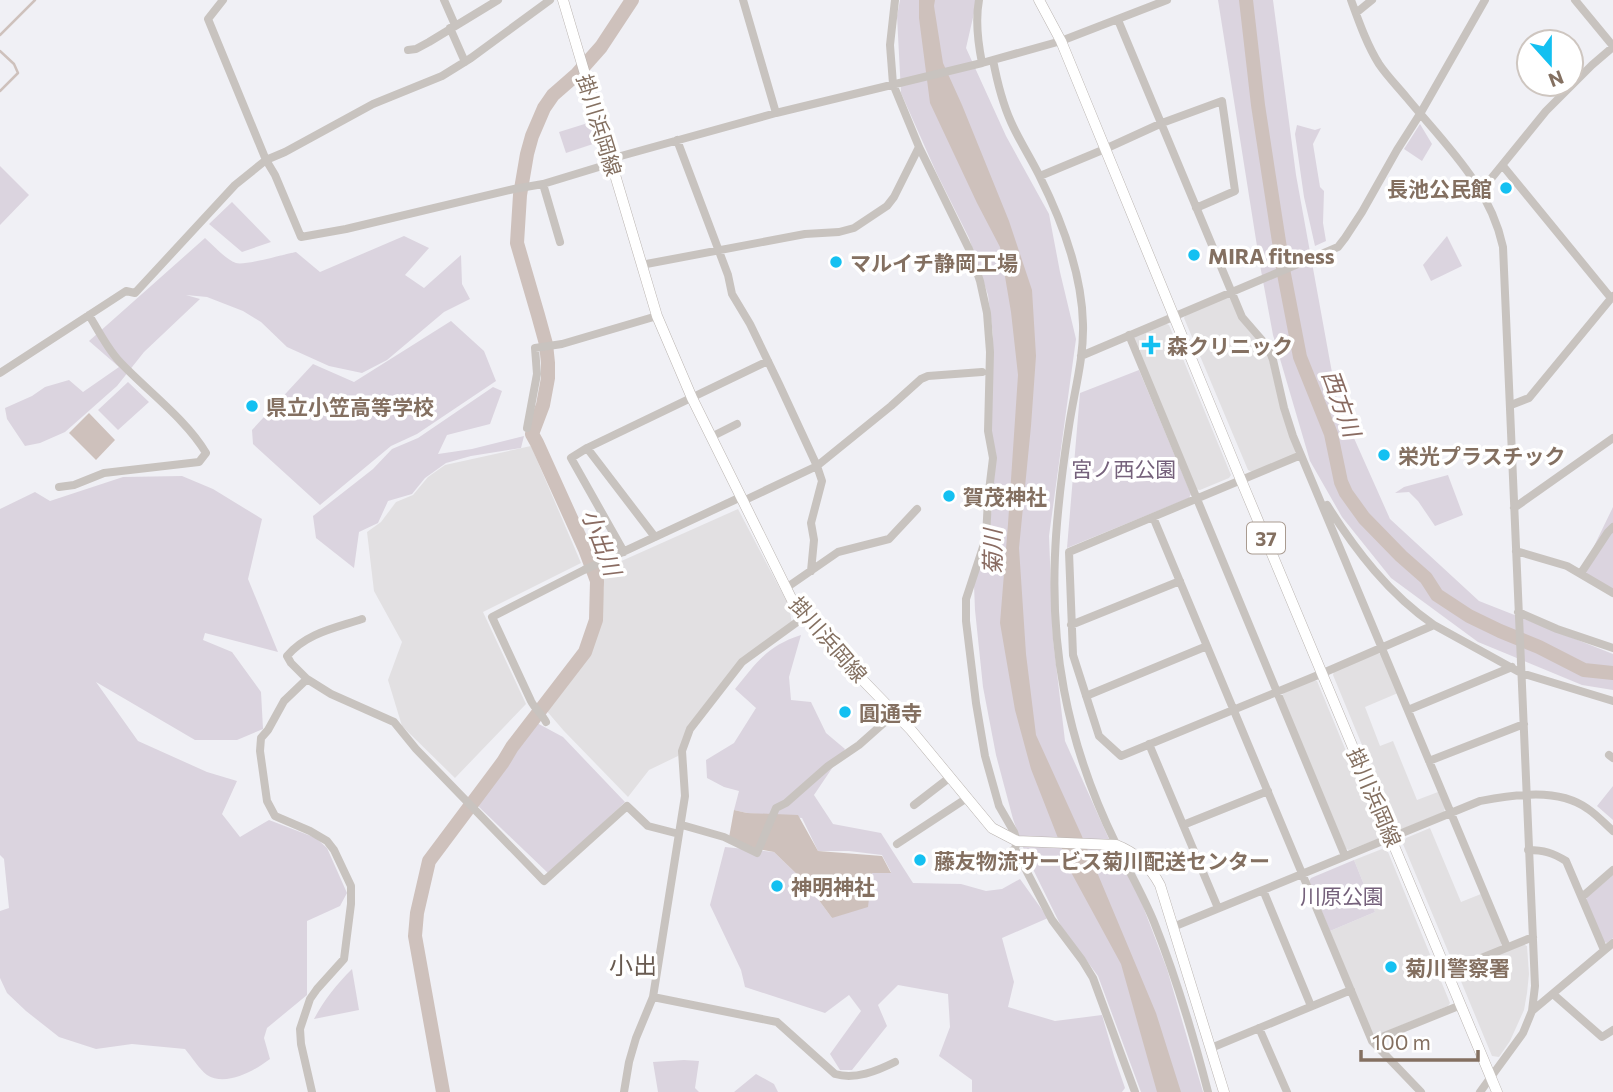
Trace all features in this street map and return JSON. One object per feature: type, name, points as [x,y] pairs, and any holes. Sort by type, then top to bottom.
[{"type":"main road","name":"掛川浜岡線","points":[[563,0],[657,316],[692,398],[793,602],[823,639],[911,730],[992,828],[1017,844],[1115,845],[1144,861],[1153,871],[1160,885],[1224,1092]]},
{"type":"main road","name":"掛川浜岡線","points":[[1039,0],[1061,41],[1497,1092]]},
{"type":"street","points":[[223,0],[208,19],[301,237],[543,184],[611,161],[776,113],[979,64],[1061,41],[1167,0]]},
{"type":"street","points":[[444,0],[465,62]]},
{"type":"street","points":[[408,50],[422,46],[498,0]]},
{"type":"street","points":[[0,373],[126,291],[135,293],[235,185],[266,160],[373,104],[442,76],[550,0]]},
{"type":"street","points":[[743,0],[776,113]]},
{"type":"street","points":[[895,0],[890,45],[894,84],[919,148],[969,249],[987,313],[990,352],[988,431],[993,458],[986,538],[966,599],[966,621],[985,756],[999,806],[1010,823],[1052,920],[1082,960],[1101,995],[1135,1092]]},
{"type":"street","points":[[979,0],[979,64]]},
{"type":"street","points":[[1351,0],[1380,65],[1455,155],[1481,191],[1495,218],[1503,247],[1511,405],[1518,668],[1524,724],[1535,986],[1532,1012],[1523,1033],[1480,1092]]},
{"type":"street","points":[[1356,13],[1372,0]]},
{"type":"street","points":[[1081,356],[1338,247],[1420,114],[1485,0]]},
{"type":"street","points":[[1481,191],[1555,102],[1613,47],[1575,0]]},
{"type":"street","points":[[1118,20],[1242,317],[1268,347],[1284,408],[1301,455],[1507,947]]},
{"type":"street","points":[[993,60],[1011,122],[1060,219],[1075,272],[1083,324],[1081,356],[1056,523],[1053,592],[1055,634],[1064,690],[1090,785],[1115,845],[1153,919],[1191,1029],[1208,1092]]},
{"type":"street","points":[[1040,176],[1162,123],[1223,101],[1235,191],[1196,208]]},
{"type":"street","points":[[677,141],[728,275],[732,294],[768,361],[822,481],[811,523],[814,540],[811,572]]},
{"type":"street","points":[[641,265],[805,234],[839,232],[854,228],[887,206],[919,148]]},
{"type":"street","points":[[1503,166],[1612,297],[1529,398],[1511,405]]},
{"type":"street","points":[[543,184],[560,242]]},
{"type":"street","points":[[59,487],[74,485],[104,473],[199,462],[206,453],[201,444],[117,359],[89,315]]},
{"type":"street","points":[[527,428],[537,374],[535,348],[551,346],[657,316]]},
{"type":"street","points":[[1129,335],[1345,856]]},
{"type":"street","points":[[624,552],[571,458],[768,361]]},
{"type":"street","points":[[544,719],[533,704],[492,617],[584,569],[817,466],[921,379],[928,376],[982,372]]},
{"type":"street","points":[[711,437],[737,424]]},
{"type":"street","points":[[1514,508],[1613,438]]},
{"type":"street","points":[[587,448],[655,537]]},
{"type":"street","points":[[1301,455],[1069,552],[1073,655],[1099,736],[1121,756],[1434,625]]},
{"type":"street","points":[[1313,482],[1345,534],[1367,562],[1414,611],[1434,625],[1518,668],[1613,701]]},
{"type":"street","points":[[786,588],[838,552],[889,539],[917,509]]},
{"type":"street","points":[[1153,517],[1372,1041],[1421,1092]]},
{"type":"street","points":[[1581,573],[1613,527]]},
{"type":"street","points":[[1516,551],[1567,566],[1613,593]]},
{"type":"street","points":[[1071,625],[1180,581]]},
{"type":"street","points":[[1518,615],[1613,648]]},
{"type":"street","points":[[624,1092],[636,1038],[653,997],[682,825],[685,796],[682,751],[690,729],[741,662],[804,617]]},
{"type":"street","points":[[362,619],[314,634],[287,656],[307,679],[331,694],[394,722],[416,749],[544,881],[627,806],[648,826],[679,834]]},
{"type":"street","points":[[1086,696],[1206,646]]},
{"type":"street","points":[[1408,710],[1518,668]]},
{"type":"street","points":[[307,679],[284,701],[261,738],[260,751],[267,801],[275,816],[327,841],[351,886],[344,959],[310,999],[300,1029],[312,1092]]},
{"type":"street","points":[[682,825],[724,837],[757,853],[776,808],[859,745],[895,713]]},
{"type":"street","points":[[1429,761],[1524,724]]},
{"type":"street","points":[[1149,744],[1218,908]]},
{"type":"street","points":[[914,805],[949,778]]},
{"type":"street","points":[[1183,825],[1268,791]]},
{"type":"street","points":[[1173,927],[1480,802],[1503,797],[1549,795],[1587,807],[1613,831]]},
{"type":"street","points":[[897,844],[967,798]]},
{"type":"street","points":[[991,863],[1017,844]]},
{"type":"street","points":[[1528,850],[1545,850],[1566,861],[1604,950]]},
{"type":"street","points":[[1582,897],[1613,870]]},
{"type":"street","points":[[1263,890],[1311,1006]]},
{"type":"street","points":[[1447,972],[1533,937]]},
{"type":"street","points":[[1532,1012],[1613,943]]},
{"type":"street","points":[[1211,1048],[1351,990]]},
{"type":"street","points":[[1553,994],[1602,1037],[1613,1030]]},
{"type":"street","points":[[653,997],[777,1022],[835,1074],[843,1076],[876,1072],[895,1062]]},
{"type":"street","points":[[1372,1041],[1461,1005]]},
{"type":"street","points":[[1259,1028],[1286,1092]]},
{"type":"shaded area","points":[[919,0],[935,0],[943,63],[1009,221],[1032,290],[1036,356],[1019,548],[1026,654],[1036,735],[1156,1013],[1181,1092],[1157,1092],[1121,964],[1072,874],[1031,769],[1015,710],[1000,623],[1018,375],[1011,312],[1000,247],[930,103]]},
{"type":"shaded area","points":[[1227,297],[1231,299],[1265,351],[1282,414],[1296,451],[1294,455],[1252,472],[1248,470],[1184,318],[1186,314]]},
{"type":"shaded area","points":[[1164,323],[1169,325],[1231,475],[1200,490],[1195,489],[1133,339],[1135,335]]},
{"type":"shaded area","points":[[89,413],[115,440],[96,460],[69,433]]},
{"type":"shaded area","points":[[531,446],[581,563],[483,612],[526,704],[455,778],[402,726],[388,680],[402,642],[374,591],[367,532],[381,522],[396,502],[413,495],[428,477],[445,465]]},
{"type":"shaded area","points":[[738,509],[789,606],[792,624],[748,654],[695,717],[678,756],[649,770],[628,797],[545,709],[591,649],[598,632],[604,587],[599,571]]},
{"type":"shaded area","points":[[1378,653],[1382,655],[1398,693],[1365,707],[1380,746],[1393,741],[1417,800],[1438,792],[1445,808],[1444,812],[1402,829],[1396,827],[1333,675],[1334,671]]},
{"type":"shaded area","points":[[1313,680],[1317,681],[1380,833],[1378,839],[1349,850],[1346,849],[1282,696],[1284,692]]},
{"type":"shaded area","points":[[734,810],[798,815],[818,851],[882,856],[891,873],[872,873],[868,907],[832,918],[807,884],[774,852],[728,843]]},
{"type":"shaded area","points":[[1430,828],[1461,902],[1481,894],[1502,943],[1500,947],[1457,965],[1453,963],[1403,844],[1406,838]]},
{"type":"shaded area","points":[[1382,849],[1388,852],[1450,1003],[1375,1036],[1330,931],[1375,912],[1354,860]]},
{"type":"shaded area","points":[[1523,944],[1527,946],[1529,974],[1524,1010],[1510,1041],[1499,1057],[1492,1056],[1458,974],[1460,969]]},
{"type":"green space","points":[[900,0],[977,0],[966,48],[1006,136],[1049,214],[1076,339],[1049,536],[1053,639],[1065,741],[1108,837],[1139,896],[1167,969],[1203,1092],[1141,1092],[1098,976],[1061,926],[1025,853],[1013,819],[996,755],[983,687],[975,610],[974,585],[989,539],[996,454],[991,434],[993,335],[988,295],[969,238],[901,93],[897,16]]},
{"type":"green space","points":[[1218,0],[1273,0],[1296,175],[1337,400],[1390,519],[1479,601],[1613,654],[1613,690],[1582,685],[1478,642],[1391,578],[1342,517],[1310,461],[1273,335]]},
{"type":"green space","points":[[591,122],[599,142],[566,153],[559,132]]},
{"type":"green space","points":[[1420,124],[1432,144],[1422,161],[1404,149]]},
{"type":"green space","points":[[1297,125],[1315,130],[1321,128],[1313,144],[1320,187],[1324,191],[1323,223],[1326,241],[1315,246],[1304,197],[1295,134]]},
{"type":"green space","points":[[0,166],[29,195],[0,225]]},
{"type":"green space","points":[[232,202],[271,242],[242,252],[209,224]]},
{"type":"green space","points":[[404,236],[429,248],[405,275],[424,288],[461,255],[462,284],[470,299],[444,312],[387,360],[362,373],[329,366],[287,347],[261,322],[243,311],[207,297],[186,295],[200,299],[144,352],[117,386],[65,432],[40,443],[25,446],[7,419],[5,408],[45,387],[69,380],[83,392],[119,367],[89,341],[205,238],[236,263],[296,252],[320,272]]},
{"type":"green space","points":[[1447,236],[1462,266],[1431,281],[1423,265]]},
{"type":"green space","points":[[451,321],[484,351],[496,381],[417,434],[391,446],[320,505],[253,444],[252,430],[313,364],[354,382]]},
{"type":"green space","name":"宮ノ西公園","points":[[1139,370],[1191,494],[1189,498],[1067,548],[1080,393]]},
{"type":"green space","points":[[128,382],[149,402],[118,430],[98,410]]},
{"type":"green space","points":[[493,387],[502,391],[490,424],[447,435],[438,454],[524,436],[521,448],[446,463],[425,478],[412,494],[388,501],[378,523],[359,532],[354,568],[316,538],[313,516],[373,469],[392,449],[418,438]]},
{"type":"green space","points":[[1448,475],[1463,515],[1435,526],[1409,492],[1395,493],[1404,487]]},
{"type":"green space","points":[[182,476],[213,489],[262,519],[248,579],[278,652],[205,633],[203,640],[232,652],[261,692],[263,729],[237,740],[195,740],[96,682],[138,741],[207,772],[237,781],[222,814],[240,837],[269,820],[316,838],[327,848],[347,893],[340,906],[307,921],[307,995],[267,1028],[264,1038],[270,1059],[240,1076],[223,1079],[207,1075],[185,1049],[132,1044],[96,1049],[59,1037],[7,993],[0,978],[0,911],[9,908],[4,859],[0,855],[0,509],[35,492],[50,501],[123,477]]},
{"type":"green space","points":[[1613,507],[1613,593],[1581,573]]},
{"type":"green space","points":[[801,635],[789,677],[791,700],[811,702],[826,733],[845,749],[814,795],[833,824],[881,833],[913,883],[961,884],[986,891],[1002,889],[1020,879],[1048,918],[1002,938],[1014,982],[1008,1007],[1055,1021],[1102,1015],[1125,1088],[1122,1092],[972,1092],[972,1080],[939,1056],[950,1027],[948,994],[898,985],[878,1005],[887,1026],[852,1070],[840,1070],[830,1054],[861,1011],[849,995],[825,1013],[745,987],[741,970],[710,905],[725,847],[774,852],[807,884],[832,918],[871,873],[891,872],[882,855],[818,851],[802,818],[734,810],[739,791],[707,778],[706,760],[734,743],[756,708],[735,689],[771,650]]},
{"type":"green space","points":[[537,723],[563,737],[625,802],[549,874],[478,806]]},
{"type":"green space","points":[[1613,786],[1613,820],[1597,806]]},
{"type":"green space","name":"川原公園","points":[[1354,860],[1375,912],[1330,931],[1309,881]]},
{"type":"green space","points":[[1613,875],[1613,938],[1607,943],[1604,942],[1586,901],[1587,897]]},
{"type":"green space","points":[[352,969],[359,1010],[314,1019],[331,993]]},
{"type":"green space","points":[[699,1061],[695,1088],[699,1092],[658,1092],[653,1062]]},
{"type":"green space","points":[[756,1074],[774,1084],[778,1092],[734,1092]]},
{"type":"waterway","points":[[0,35],[35,0]]},
{"type":"waterway","name":"小出川","points":[[443,1092],[415,936],[417,913],[429,861],[585,652],[596,620],[597,581],[532,434],[543,405],[548,363],[546,344],[517,243],[520,195],[527,154],[544,108],[553,95],[577,74],[601,47],[632,0]]},
{"type":"waterway","name":"西方川","points":[[1246,0],[1258,105],[1284,274],[1300,357],[1331,434],[1341,482],[1346,493],[1364,518],[1426,578],[1437,595],[1469,616],[1584,670],[1613,673]]},
{"type":"waterway","points":[[0,51],[14,64],[18,73],[0,91]]},
{"type":"place","name":"長池公民館","points":[[1506,188]]},
{"type":"place","name":"MIRA fitness","points":[[1194,255]]},
{"type":"place","name":"マルイチ静岡工場","points":[[836,262]]},
{"type":"place","name":"森クリニック","points":[[1151,345]]},
{"type":"place","name":"県立小笠高等学校","points":[[252,406]]},
{"type":"place","name":"栄光プラスチック","points":[[1384,455]]},
{"type":"place","name":"賀茂神社","points":[[949,496]]},
{"type":"place","name":"圓通寺","points":[[845,712]]},
{"type":"place","name":"藤友物流サービス菊川配送センター","points":[[920,860]]},
{"type":"place","name":"神明神社","points":[[777,886]]},
{"type":"place","name":"菊川警察署","points":[[1391,967]]},
{"type":"district","name":"小出","points":[[633,964]]},
{"type":"water label","name":"菊川","points":[[992,552]]}]
